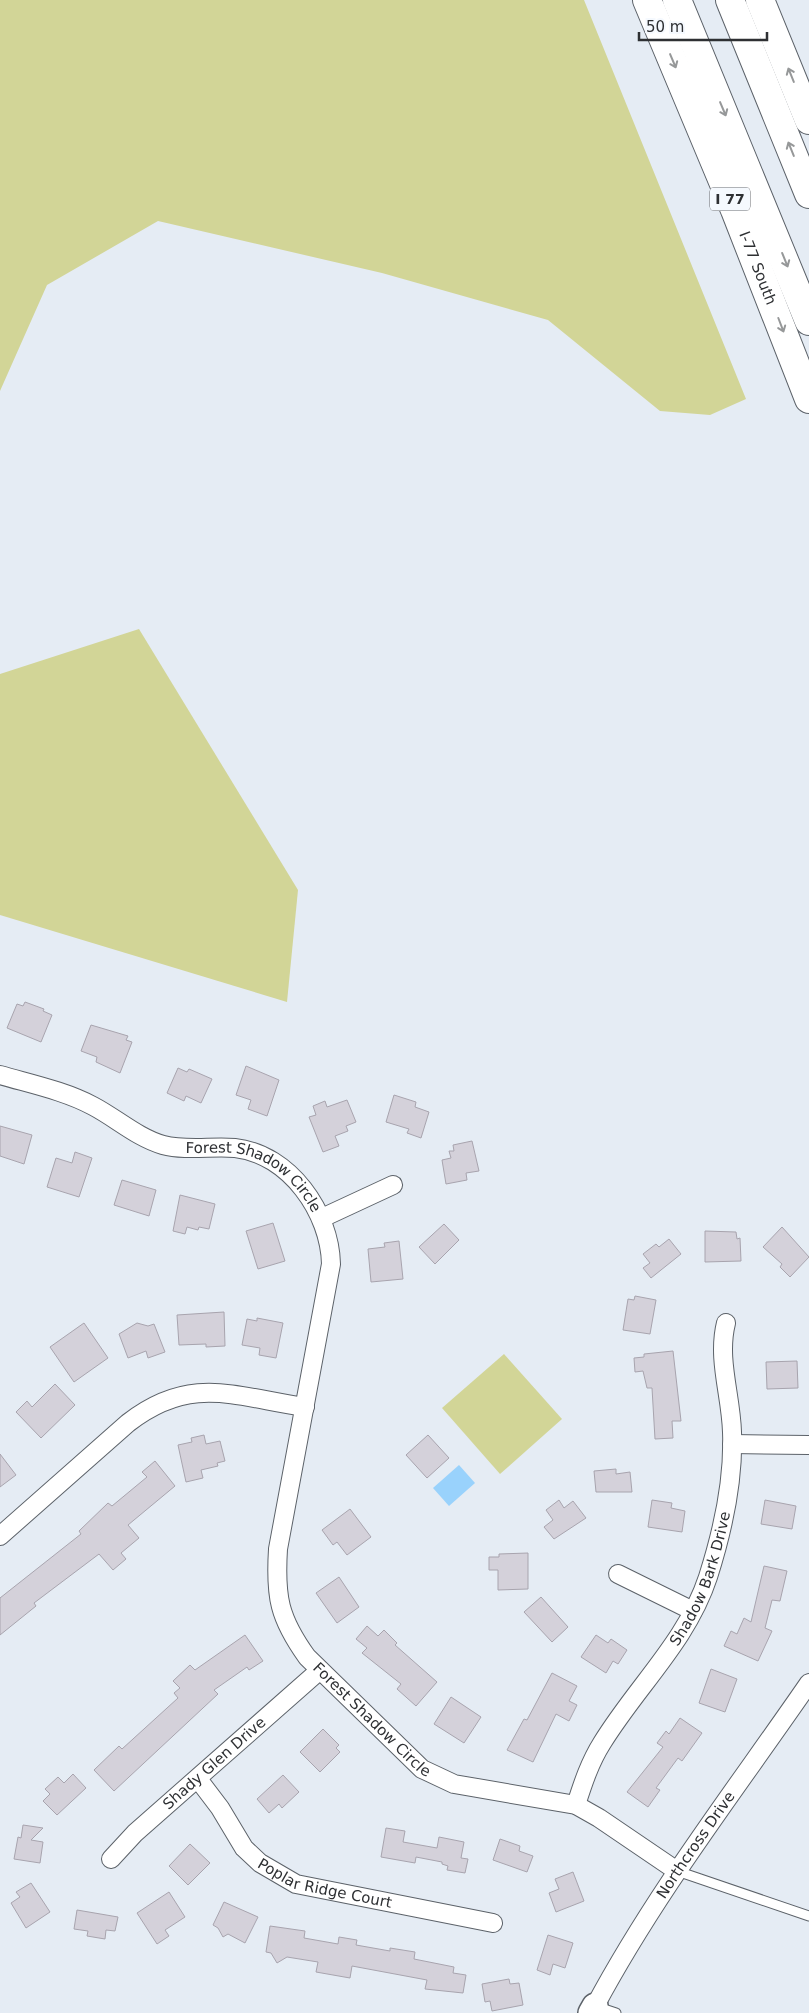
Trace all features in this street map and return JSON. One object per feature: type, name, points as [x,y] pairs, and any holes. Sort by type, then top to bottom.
[{"type":"highway","name":"I-77 South","points":[[647,0],[735,210],[809,399]]},
{"type":"highway","name":"I 77","points":[[677,0],[808,320]]},
{"type":"highway","points":[[730,0],[809,194]]},
{"type":"highway","points":[[760,0],[809,120]]},
{"type":"street","name":"Forest Shadow Circle","points":[[0,1075],[64,1094],[92,1106],[162,1145],[237,1148],[268,1160],[298,1184],[322,1218],[330,1248],[330,1264],[278,1549],[276,1584],[279,1602],[294,1639],[320,1670],[422,1769],[454,1784],[576,1805],[606,1822],[677,1872]]},
{"type":"street","points":[[322,1218],[393,1185]]},
{"type":"street","name":"Shadow Bark Drive","points":[[576,1805],[590,1765],[603,1742],[677,1641],[694,1611],[707,1579],[722,1526],[732,1444],[722,1346],[726,1323]]},
{"type":"street","points":[[0,1536],[128,1423],[146,1409],[166,1400],[202,1391],[305,1407]]},
{"type":"street","points":[[732,1444],[809,1444]]},
{"type":"street","points":[[618,1574],[694,1611]]},
{"type":"street","name":"Shady Glen Drive","points":[[111,1858],[135,1833],[320,1670]]},
{"type":"street","name":"Northcross Drive","points":[[601,2011],[627,1948],[677,1872],[809,1683]]},
{"type":"street","name":"Poplar Ridge Court","points":[[198,1778],[220,1808],[244,1848],[280,1876],[296,1884],[493,1923]]},
{"type":"lane","points":[[677,1872],[809,1916]]},
{"type":"green space","points":[[0,0],[584,0],[746,399],[710,415],[660,411],[548,320],[382,273],[158,221],[47,285],[0,391]]},
{"type":"green space","points":[[139,629],[298,890],[287,1002],[0,915],[0,674]]},
{"type":"green space","points":[[504,1354],[562,1419],[500,1474],[442,1408]]},
{"type":"water","points":[[459,1465],[475,1483],[449,1506],[433,1488]]},
{"type":"building","points":[[25,1002],[44,1009],[43,1011],[52,1015],[41,1042],[7,1028],[17,1004],[23,1006]]},
{"type":"building","points":[[91,1025],[128,1036],[126,1040],[132,1042],[120,1073],[96,1062],[97,1057],[81,1051]]},
{"type":"building","points":[[246,1066],[279,1080],[267,1116],[248,1109],[251,1100],[236,1095]]},
{"type":"building","points":[[178,1068],[187,1072],[189,1069],[212,1079],[201,1103],[186,1096],[184,1101],[167,1093]]},
{"type":"building","points":[[394,1095],[416,1102],[415,1107],[429,1112],[421,1138],[407,1133],[409,1129],[386,1122]]},
{"type":"building","points":[[347,1100],[356,1122],[346,1126],[348,1131],[335,1136],[339,1146],[323,1152],[309,1117],[316,1115],[313,1106],[325,1101],[327,1107]]},
{"type":"building","points":[[0,1126],[32,1135],[24,1164],[0,1156]]},
{"type":"building","points":[[472,1141],[479,1171],[466,1173],[467,1180],[446,1184],[442,1160],[451,1158],[449,1151],[454,1151],[453,1145]]},
{"type":"building","points":[[75,1152],[92,1158],[79,1197],[47,1187],[56,1158],[72,1163]]},
{"type":"building","points":[[122,1180],[156,1190],[149,1216],[114,1205]]},
{"type":"building","points":[[180,1195],[215,1204],[209,1229],[199,1227],[198,1230],[187,1227],[185,1234],[173,1231]]},
{"type":"building","points":[[273,1223],[285,1261],[258,1269],[246,1231]]},
{"type":"building","points":[[444,1224],[459,1240],[435,1264],[419,1247]]},
{"type":"building","points":[[782,1227],[809,1257],[790,1277],[780,1267],[782,1264],[763,1247]]},
{"type":"building","points":[[705,1231],[736,1232],[737,1239],[740,1238],[741,1261],[705,1262]]},
{"type":"building","points":[[669,1239],[681,1254],[651,1278],[643,1268],[650,1263],[643,1254],[656,1244],[659,1247]]},
{"type":"building","points":[[399,1241],[403,1279],[371,1282],[368,1249],[385,1247],[384,1243]]},
{"type":"building","points":[[635,1296],[656,1300],[650,1334],[623,1330],[628,1299],[634,1300]]},
{"type":"building","points":[[224,1312],[225,1346],[206,1347],[206,1344],[179,1345],[177,1315]]},
{"type":"building","points":[[257,1318],[283,1323],[276,1358],[259,1355],[260,1348],[242,1345],[247,1319],[257,1321]]},
{"type":"building","points":[[84,1323],[108,1358],[74,1382],[50,1347]]},
{"type":"building","points":[[137,1323],[148,1326],[154,1324],[165,1352],[148,1358],[146,1351],[128,1358],[119,1334]]},
{"type":"building","points":[[673,1351],[681,1421],[672,1421],[673,1438],[655,1439],[652,1388],[647,1388],[643,1371],[635,1372],[634,1358],[644,1357],[644,1354]]},
{"type":"building","points":[[797,1361],[798,1388],[767,1389],[766,1362]]},
{"type":"building","points":[[55,1384],[75,1405],[41,1438],[16,1412],[27,1401],[32,1407]]},
{"type":"building","points":[[204,1435],[206,1444],[220,1441],[225,1461],[217,1463],[218,1466],[201,1470],[203,1478],[186,1482],[178,1445],[192,1442],[191,1438]]},
{"type":"building","points":[[428,1435],[449,1458],[427,1478],[406,1455]]},
{"type":"building","points":[[0,1454],[16,1475],[0,1487]]},
{"type":"building","points":[[155,1461],[175,1486],[128,1525],[139,1538],[121,1553],[126,1559],[113,1570],[99,1554],[34,1603],[36,1606],[0,1635],[0,1598],[81,1534],[79,1531],[108,1503],[112,1506],[147,1477],[142,1472]]},
{"type":"building","points":[[616,1469],[616,1474],[630,1472],[632,1492],[596,1492],[594,1471]]},
{"type":"building","points":[[559,1500],[564,1508],[573,1501],[586,1518],[554,1539],[544,1527],[553,1520],[546,1510]]},
{"type":"building","points":[[652,1500],[672,1503],[671,1508],[685,1511],[682,1532],[648,1527]]},
{"type":"building","points":[[765,1500],[796,1506],[792,1529],[761,1524]]},
{"type":"building","points":[[350,1509],[371,1537],[347,1555],[337,1542],[333,1545],[322,1530]]},
{"type":"building","points":[[528,1553],[528,1589],[498,1590],[498,1570],[489,1570],[489,1557],[499,1557],[499,1554]]},
{"type":"building","points":[[764,1566],[787,1571],[780,1601],[772,1600],[765,1628],[772,1631],[758,1661],[724,1646],[731,1631],[737,1634],[744,1618],[751,1622]]},
{"type":"building","points":[[339,1577],[359,1607],[337,1623],[316,1593]]},
{"type":"building","points":[[541,1597],[568,1627],[552,1642],[524,1612]]},
{"type":"building","points":[[367,1626],[378,1636],[384,1630],[397,1643],[395,1645],[437,1682],[416,1706],[397,1689],[401,1684],[362,1653],[367,1648],[356,1639]]},
{"type":"building","points":[[245,1635],[263,1661],[249,1670],[247,1667],[214,1690],[218,1694],[114,1791],[94,1770],[119,1746],[122,1749],[178,1698],[174,1693],[180,1688],[173,1681],[190,1665],[195,1670]]},
{"type":"building","points":[[596,1635],[608,1643],[611,1639],[627,1650],[618,1664],[613,1661],[606,1673],[581,1657]]},
{"type":"building","points":[[711,1669],[737,1679],[725,1712],[699,1703]]},
{"type":"building","points":[[552,1673],[577,1686],[569,1701],[577,1705],[569,1721],[556,1714],[533,1762],[507,1750],[524,1719],[527,1720]]},
{"type":"building","points":[[451,1697],[481,1717],[464,1743],[434,1724]]},
{"type":"building","points":[[680,1718],[702,1733],[682,1761],[678,1758],[656,1788],[660,1790],[648,1807],[627,1792],[663,1747],[657,1743],[666,1731],[669,1734]]},
{"type":"building","points":[[323,1729],[339,1745],[336,1748],[340,1752],[320,1772],[300,1752]]},
{"type":"building","points":[[73,1774],[86,1788],[57,1815],[43,1801],[50,1794],[45,1789],[58,1777],[64,1783]]},
{"type":"building","points":[[283,1775],[299,1792],[282,1808],[279,1804],[269,1813],[257,1799]]},
{"type":"building","points":[[23,1825],[43,1828],[31,1840],[43,1842],[40,1863],[14,1859],[18,1837],[21,1838]]},
{"type":"building","points":[[386,1828],[405,1831],[403,1842],[437,1848],[439,1837],[464,1842],[461,1858],[468,1859],[465,1873],[447,1870],[448,1866],[442,1864],[442,1862],[416,1857],[415,1863],[381,1857]]},
{"type":"building","points":[[500,1839],[520,1846],[519,1851],[533,1856],[527,1872],[493,1860]]},
{"type":"building","points":[[190,1844],[210,1863],[188,1885],[169,1866]]},
{"type":"building","points":[[573,1872],[584,1901],[556,1912],[549,1893],[559,1889],[555,1879]]},
{"type":"building","points":[[31,1883],[50,1912],[26,1928],[11,1903],[20,1897],[16,1892]]},
{"type":"building","points":[[169,1892],[185,1917],[165,1930],[169,1936],[157,1944],[137,1913]]},
{"type":"building","points":[[224,1902],[258,1917],[245,1943],[228,1934],[223,1937],[218,1928],[213,1925]]},
{"type":"building","points":[[77,1910],[118,1917],[115,1931],[106,1930],[105,1939],[87,1936],[88,1931],[74,1929]]},
{"type":"building","points":[[270,1926],[305,1931],[304,1938],[338,1944],[339,1937],[357,1940],[356,1945],[390,1951],[390,1948],[415,1952],[414,1959],[454,1967],[453,1973],[466,1975],[463,1993],[425,1989],[427,1980],[352,1966],[350,1978],[316,1972],[318,1962],[287,1957],[277,1963],[271,1953],[266,1952]]},
{"type":"building","points":[[548,1935],[573,1943],[565,1968],[553,1964],[550,1975],[537,1970]]},
{"type":"building","points":[[509,1979],[510,1984],[519,1983],[523,2005],[492,2011],[490,2001],[485,2002],[482,1984]]}]
